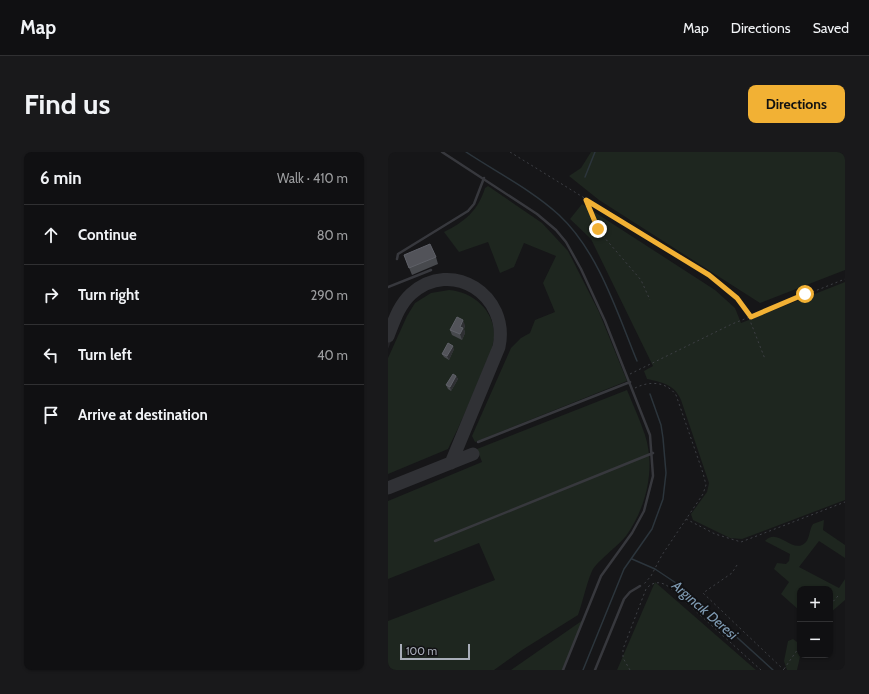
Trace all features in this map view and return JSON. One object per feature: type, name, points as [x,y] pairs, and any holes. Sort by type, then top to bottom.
[{"type":"lane","points":[[442,152],[484,178],[544,219],[566,242],[589,284],[648,429],[653,453],[653,481],[644,511],[632,533],[601,576],[563,670]]},
{"type":"lane","points":[[397,259],[398,254],[468,211],[476,199],[484,178]]},
{"type":"lane","points":[[388,287],[431,270]]},
{"type":"lane","points":[[478,442],[630,382]]},
{"type":"lane","points":[[435,541],[653,453]]},
{"type":"lane","points":[[595,670],[624,599],[630,592],[640,586]]},
{"type":"path","points":[[510,152],[709,275],[737,298],[750,317],[765,359]]},
{"type":"path","points":[[586,200],[598,229],[641,280],[650,300]]},
{"type":"path","points":[[627,375],[750,317],[845,279]]},
{"type":"path","points":[[633,389],[648,383],[659,384],[672,390],[678,398],[706,485],[703,494],[651,576],[640,586]]},
{"type":"path","points":[[686,519],[715,534],[741,542],[845,502]]},
{"type":"path","points":[[738,565],[732,573],[703,593],[784,670],[797,650]]},
{"type":"path","points":[[630,670],[624,658],[623,649],[646,589],[657,582],[669,587],[761,670]]},
{"type":"path","points":[[833,602],[838,596]]},
{"type":"shaded area","points":[[591,152],[845,152],[845,270],[760,303],[599,200],[569,176],[581,168]]},
{"type":"shaded area","points":[[488,186],[542,223],[568,251],[599,312],[627,381],[475,442],[472,436],[511,348],[521,338],[530,333],[535,320],[555,312],[543,283],[556,256],[524,243],[514,267],[500,273],[488,242],[459,252],[444,232],[464,220],[469,215],[478,203],[485,188]]},
{"type":"shaded area","points":[[582,204],[715,290],[735,308],[741,323],[845,282],[845,500],[742,539],[730,538],[693,520],[691,514],[707,492],[709,483],[681,400],[672,388],[663,383],[647,379],[644,371],[653,366],[591,239],[570,219]]},
{"type":"shaded area","points":[[449,290],[475,299],[487,312],[494,329],[494,338],[491,350],[448,449],[388,474],[388,358],[407,316],[415,303],[431,293]]},
{"type":"shaded area","points":[[402,314],[388,349],[388,320]]},
{"type":"shaded area","points":[[627,390],[643,429],[648,448],[649,475],[647,488],[639,513],[626,536],[598,563],[592,571],[578,615],[522,650],[494,670],[388,670],[388,621],[495,580],[479,543],[388,579],[388,501],[482,462],[477,449]]},
{"type":"shaded area","points":[[824,520],[823,530],[845,545],[845,558],[819,541],[799,567],[839,588],[845,579],[845,600],[833,610],[833,586],[797,586],[797,608],[781,594],[789,582],[774,569],[777,563],[786,564],[789,561],[790,554],[765,541],[770,537],[775,537],[796,546],[801,545],[806,542],[813,524]]},
{"type":"shaded area","points":[[655,582],[756,670],[617,670]]},
{"type":"shaded area","points":[[583,620],[562,670],[511,670]]},
{"type":"shaded area","points":[[793,639],[797,642],[797,658],[800,658],[797,670],[787,670],[784,661],[788,641]]},
{"type":"building","points":[[430,244],[436,257],[409,268],[404,255]]},
{"type":"building","points":[[457,317],[463,320],[460,327],[463,328],[460,334],[450,330]]},
{"type":"building","points":[[448,343],[453,346],[447,356],[442,354]]},
{"type":"building","points":[[453,374],[456,376],[450,387],[446,385]]},
{"type":"waterway","points":[[466,152],[537,197],[559,215],[573,230],[596,264],[614,303],[637,361]]},
{"type":"waterway","points":[[585,177],[595,152]]},
{"type":"waterway","points":[[583,670],[624,569],[652,529],[663,499],[666,473],[663,438],[661,425],[650,394]]},
{"type":"waterway","name":"Argıncık Deresi","points":[[632,559],[655,569],[679,585],[773,670]]},
{"type":"taxiway","points":[[388,336],[400,308],[407,298],[427,284],[444,280],[460,281],[474,288],[487,298],[496,312],[500,329],[499,347],[451,463]]},
{"type":"taxiway","points":[[388,488],[473,454]]},
{"type":"route","points":[[598,229],[586,200],[709,275],[728,289],[737,298],[751,317],[805,294]]}]
